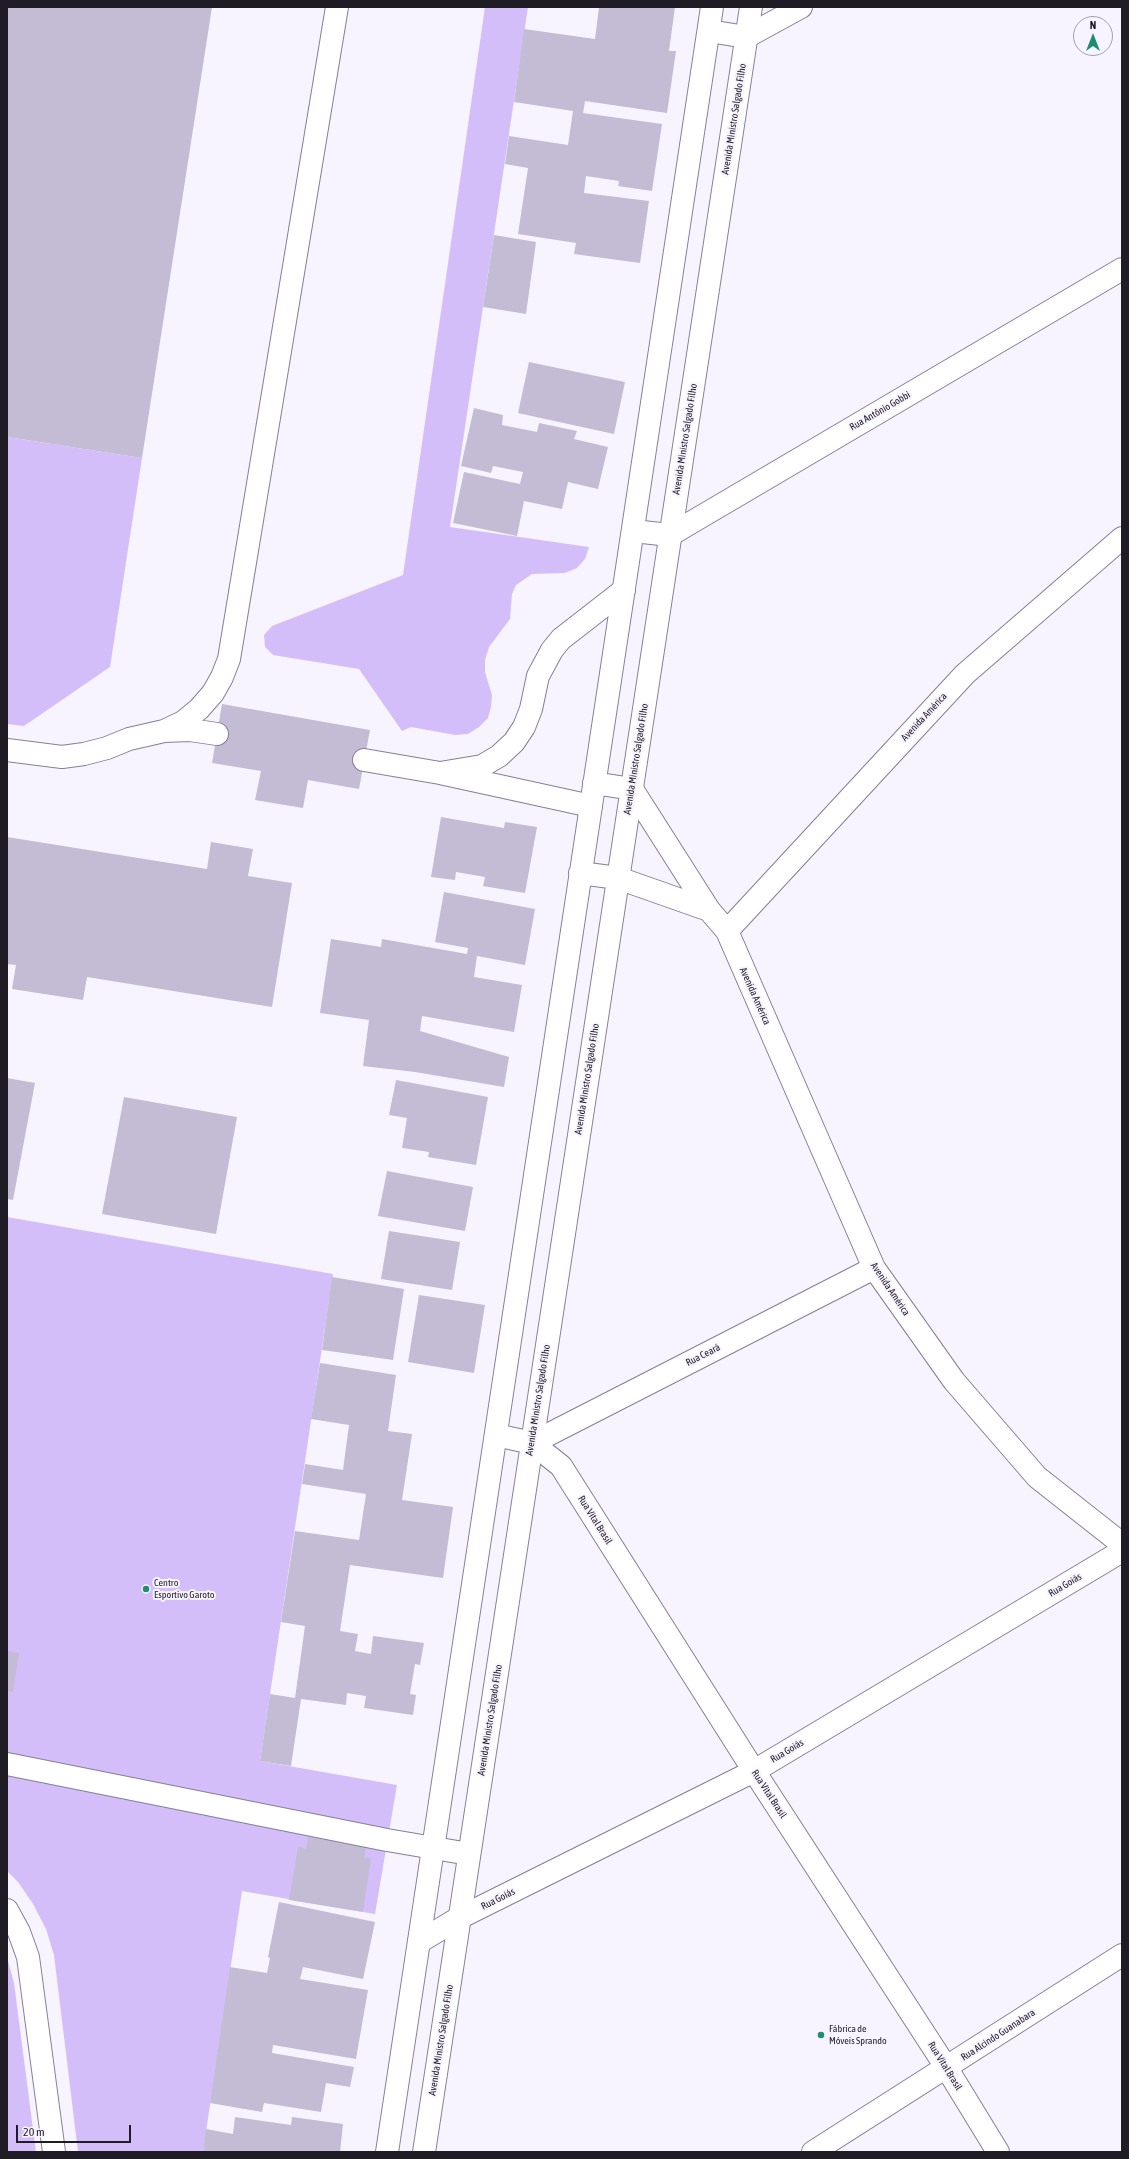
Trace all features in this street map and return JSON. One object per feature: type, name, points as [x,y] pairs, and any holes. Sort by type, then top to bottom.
[{"type":"street","points":[[164,731],[183,722],[199,709],[213,694],[229,659],[337,7]]},
{"type":"street","points":[[387,2152],[712,7]]},
{"type":"street","name":"Avenida Ministro Salgado Filho","points":[[424,2152],[751,7]]},
{"type":"street","points":[[709,31],[746,37],[801,7]]},
{"type":"street","name":"Rua Antônio Gobbi","points":[[670,535],[1122,269]]},
{"type":"street","points":[[633,531],[670,535]]},
{"type":"street","name":"Avenida América","points":[[727,931],[965,674],[1122,538]]},
{"type":"street","points":[[440,773],[482,766],[499,756],[514,742],[524,727],[529,715],[538,676],[544,662],[556,644],[624,590]]},
{"type":"street","points":[[7,750],[62,757],[107,748],[129,739],[164,731],[190,730],[217,734]]},
{"type":"street","points":[[364,760],[440,773],[591,806]]},
{"type":"street","points":[[594,783],[632,789]]},
{"type":"street","name":"Avenida América","points":[[632,789],[709,910],[727,931],[874,1268],[954,1381],[1037,1477],[1122,1544]]},
{"type":"street","points":[[580,873],[618,878],[709,910]]},
{"type":"street","name":"Rua Ceará","points":[[532,1443],[874,1268]]},
{"type":"street","points":[[496,1435],[532,1443]]},
{"type":"street","name":"Rua Vital Brasil","points":[[532,1443],[561,1466],[754,1771],[946,2068],[998,2152]]},
{"type":"street","name":"Rua Goiás","points":[[418,1942],[459,1918],[754,1771],[1122,1551]]},
{"type":"street","points":[[7,1764],[469,1854]]},
{"type":"street","points":[[7,1910],[19,1932],[28,1957],[54,2152]]},
{"type":"street","name":"Rua Alcindo Guanabara","points":[[813,2152],[1122,1955]]},
{"type":"shaded area","points":[[485,7],[528,7],[450,527],[589,547],[585,559],[577,568],[565,573],[532,574],[516,585],[512,594],[510,619],[489,647],[485,660],[485,672],[492,695],[491,707],[488,718],[479,727],[468,734],[455,735],[411,727],[402,731],[359,669],[273,655],[265,647],[264,635],[272,626],[403,575]]},
{"type":"shaded area","points":[[7,437],[142,458],[110,667],[24,726],[7,724]]},
{"type":"shaded area","name":"Centro Esportivo Garoto","points":[[7,1217],[333,1274],[260,1761],[397,1785],[375,1914],[242,1891],[203,2152],[78,2152],[54,1955],[46,1929],[33,1904],[18,1882],[7,1871]]},
{"type":"shaded area","points":[[7,1957],[14,1983],[36,2152],[7,2152]]},
{"type":"building","points":[[7,7],[212,7],[142,458],[7,437]]},
{"type":"building","points":[[599,7],[675,7],[669,51],[676,51],[667,113],[585,101],[583,113],[662,124],[652,191],[618,186],[619,181],[586,176],[584,193],[649,201],[640,263],[574,254],[576,243],[518,234],[528,168],[505,164],[509,136],[568,145],[573,111],[514,102],[524,29],[595,39]]},
{"type":"building","points":[[494,235],[536,242],[526,314],[483,307]]},
{"type":"building","points":[[529,362],[625,382],[614,434],[518,413]]},
{"type":"building","points":[[474,408],[503,415],[502,425],[537,432],[539,423],[577,431],[574,439],[608,447],[598,489],[568,482],[562,509],[524,501],[517,536],[453,523],[464,472],[520,484],[523,472],[493,466],[491,473],[461,466]]},
{"type":"building","points":[[222,704],[370,730],[359,789],[308,780],[303,808],[255,800],[261,771],[212,763]]},
{"type":"building","points":[[441,817],[504,828],[505,822],[537,827],[525,893],[483,886],[485,877],[456,872],[455,880],[431,877]]},
{"type":"building","points":[[7,837],[207,869],[211,842],[253,849],[248,876],[292,883],[272,1007],[87,977],[83,1000],[12,989],[16,965],[7,964]]},
{"type":"building","points":[[444,892],[535,909],[525,965],[477,956],[474,977],[522,985],[514,1032],[422,1016],[420,1031],[509,1057],[504,1087],[415,1072],[363,1066],[369,1020],[320,1013],[331,939],[381,947],[382,939],[467,954],[468,948],[435,942]]},
{"type":"building","points":[[7,1078],[35,1083],[13,1200],[7,1199]]},
{"type":"building","points":[[396,1080],[488,1097],[476,1165],[428,1157],[429,1152],[402,1148],[407,1118],[389,1115]]},
{"type":"building","points":[[124,1097],[237,1117],[216,1234],[102,1214]]},
{"type":"building","points":[[387,1171],[473,1187],[465,1231],[378,1216]]},
{"type":"building","points":[[389,1231],[460,1242],[452,1290],[381,1279]]},
{"type":"building","points":[[332,1277],[404,1289],[393,1360],[322,1350]]},
{"type":"building","points":[[419,1295],[485,1305],[474,1373],[408,1362]]},
{"type":"building","points":[[320,1363],[396,1375],[388,1431],[412,1434],[402,1500],[453,1507],[443,1578],[350,1565],[340,1631],[358,1634],[355,1651],[371,1654],[373,1636],[424,1643],[420,1665],[415,1664],[410,1694],[416,1695],[413,1715],[364,1708],[366,1696],[347,1693],[346,1705],[301,1699],[291,1766],[260,1761],[270,1694],[295,1698],[305,1626],[281,1622],[295,1531],[359,1540],[366,1494],[302,1484],[305,1464],[343,1470],[349,1425],[311,1419]]},
{"type":"building","points":[[7,1651],[19,1653],[13,1692],[7,1691]]},
{"type":"building","points":[[308,1837],[366,1847],[364,1858],[371,1858],[363,1912],[289,1900],[298,1847],[306,1849]]},
{"type":"building","points":[[279,1902],[375,1922],[363,1979],[303,1967],[300,1979],[368,1990],[356,2059],[273,2045],[272,2053],[354,2067],[350,2087],[326,2083],[321,2112],[264,2103],[262,2112],[210,2103],[230,1967],[267,1973],[270,1958],[268,1957]]},
{"type":"building","points":[[235,2117],[291,2125],[292,2117],[343,2124],[340,2152],[203,2152],[206,2129],[233,2134]]},
{"type":"place","name":"Centro Esportivo Garoto","points":[[146,1589]]},
{"type":"place","name":"Fábrica de Móveis Sprando","points":[[821,2035]]}]
